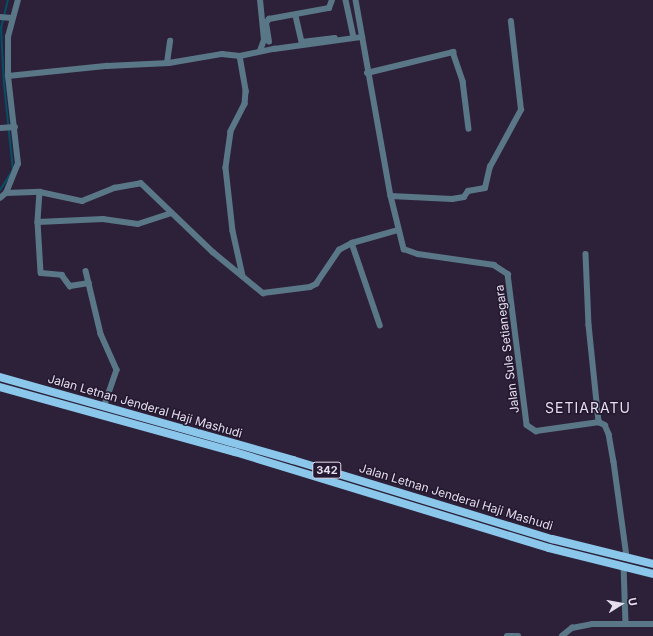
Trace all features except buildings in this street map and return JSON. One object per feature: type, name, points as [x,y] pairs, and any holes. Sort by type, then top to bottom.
[{"type":"main road","name":"Jalan Letnan Jenderal Haji Mashudi","points":[[0,377],[549,548],[653,574]]},
{"type":"main road","name":"Jalan Letnan Jenderal Haji Mashudi","points":[[0,387],[104,407],[293,460],[552,539],[653,564]]},
{"type":"main road","points":[[549,548],[552,539]]},
{"type":"street","points":[[0,198],[6,193],[18,164],[8,76],[8,37],[18,0]]},
{"type":"street","points":[[260,0],[264,40],[260,52]]},
{"type":"street","points":[[269,42],[267,21],[329,8],[332,0]]},
{"type":"street","points":[[346,0],[354,37]]},
{"type":"street","name":"Jalan Sule Setianegara","points":[[356,0],[367,73],[398,230],[404,249],[409,252],[494,265],[508,274],[529,428],[539,431],[599,422]]},
{"type":"street","points":[[296,16],[302,42],[335,38]]},
{"type":"street","points":[[3,17],[12,18]]},
{"type":"street","points":[[391,196],[452,199],[464,197],[468,191],[485,188],[490,167],[521,110],[511,22]]},
{"type":"street","points":[[8,76],[107,66],[167,63],[222,54],[240,56],[362,37]]},
{"type":"street","points":[[167,63],[170,41]]},
{"type":"street","points":[[367,73],[453,52],[462,81],[469,129]]},
{"type":"street","points":[[240,56],[246,91],[245,104],[231,132],[226,168],[233,231],[242,276]]},
{"type":"street","points":[[2,128],[14,127]]},
{"type":"street","points":[[6,193],[40,192],[82,201],[114,188],[141,183],[171,212],[263,293],[310,287],[319,281],[337,253],[352,243],[398,230]]},
{"type":"street","points":[[40,192],[38,222],[42,273],[62,275],[70,286],[89,283]]},
{"type":"street","points":[[38,222],[103,219],[138,224],[171,212]]},
{"type":"street","points":[[352,243],[380,326]]},
{"type":"street","points":[[586,254],[589,325],[599,422],[607,428],[610,439],[626,557]]},
{"type":"street","points":[[86,271],[101,334],[117,370],[104,407]]},
{"type":"street","points":[[624,566],[626,624]]},
{"type":"street","points":[[562,636],[576,627],[653,624]]},
{"type":"street","points":[[507,636],[518,636]]},
{"type":"waterway","points":[[0,190],[13,170],[4,85],[1,28],[8,0]]},
{"type":"district","name":"SETIARATU","points":[[588,408]]}]
